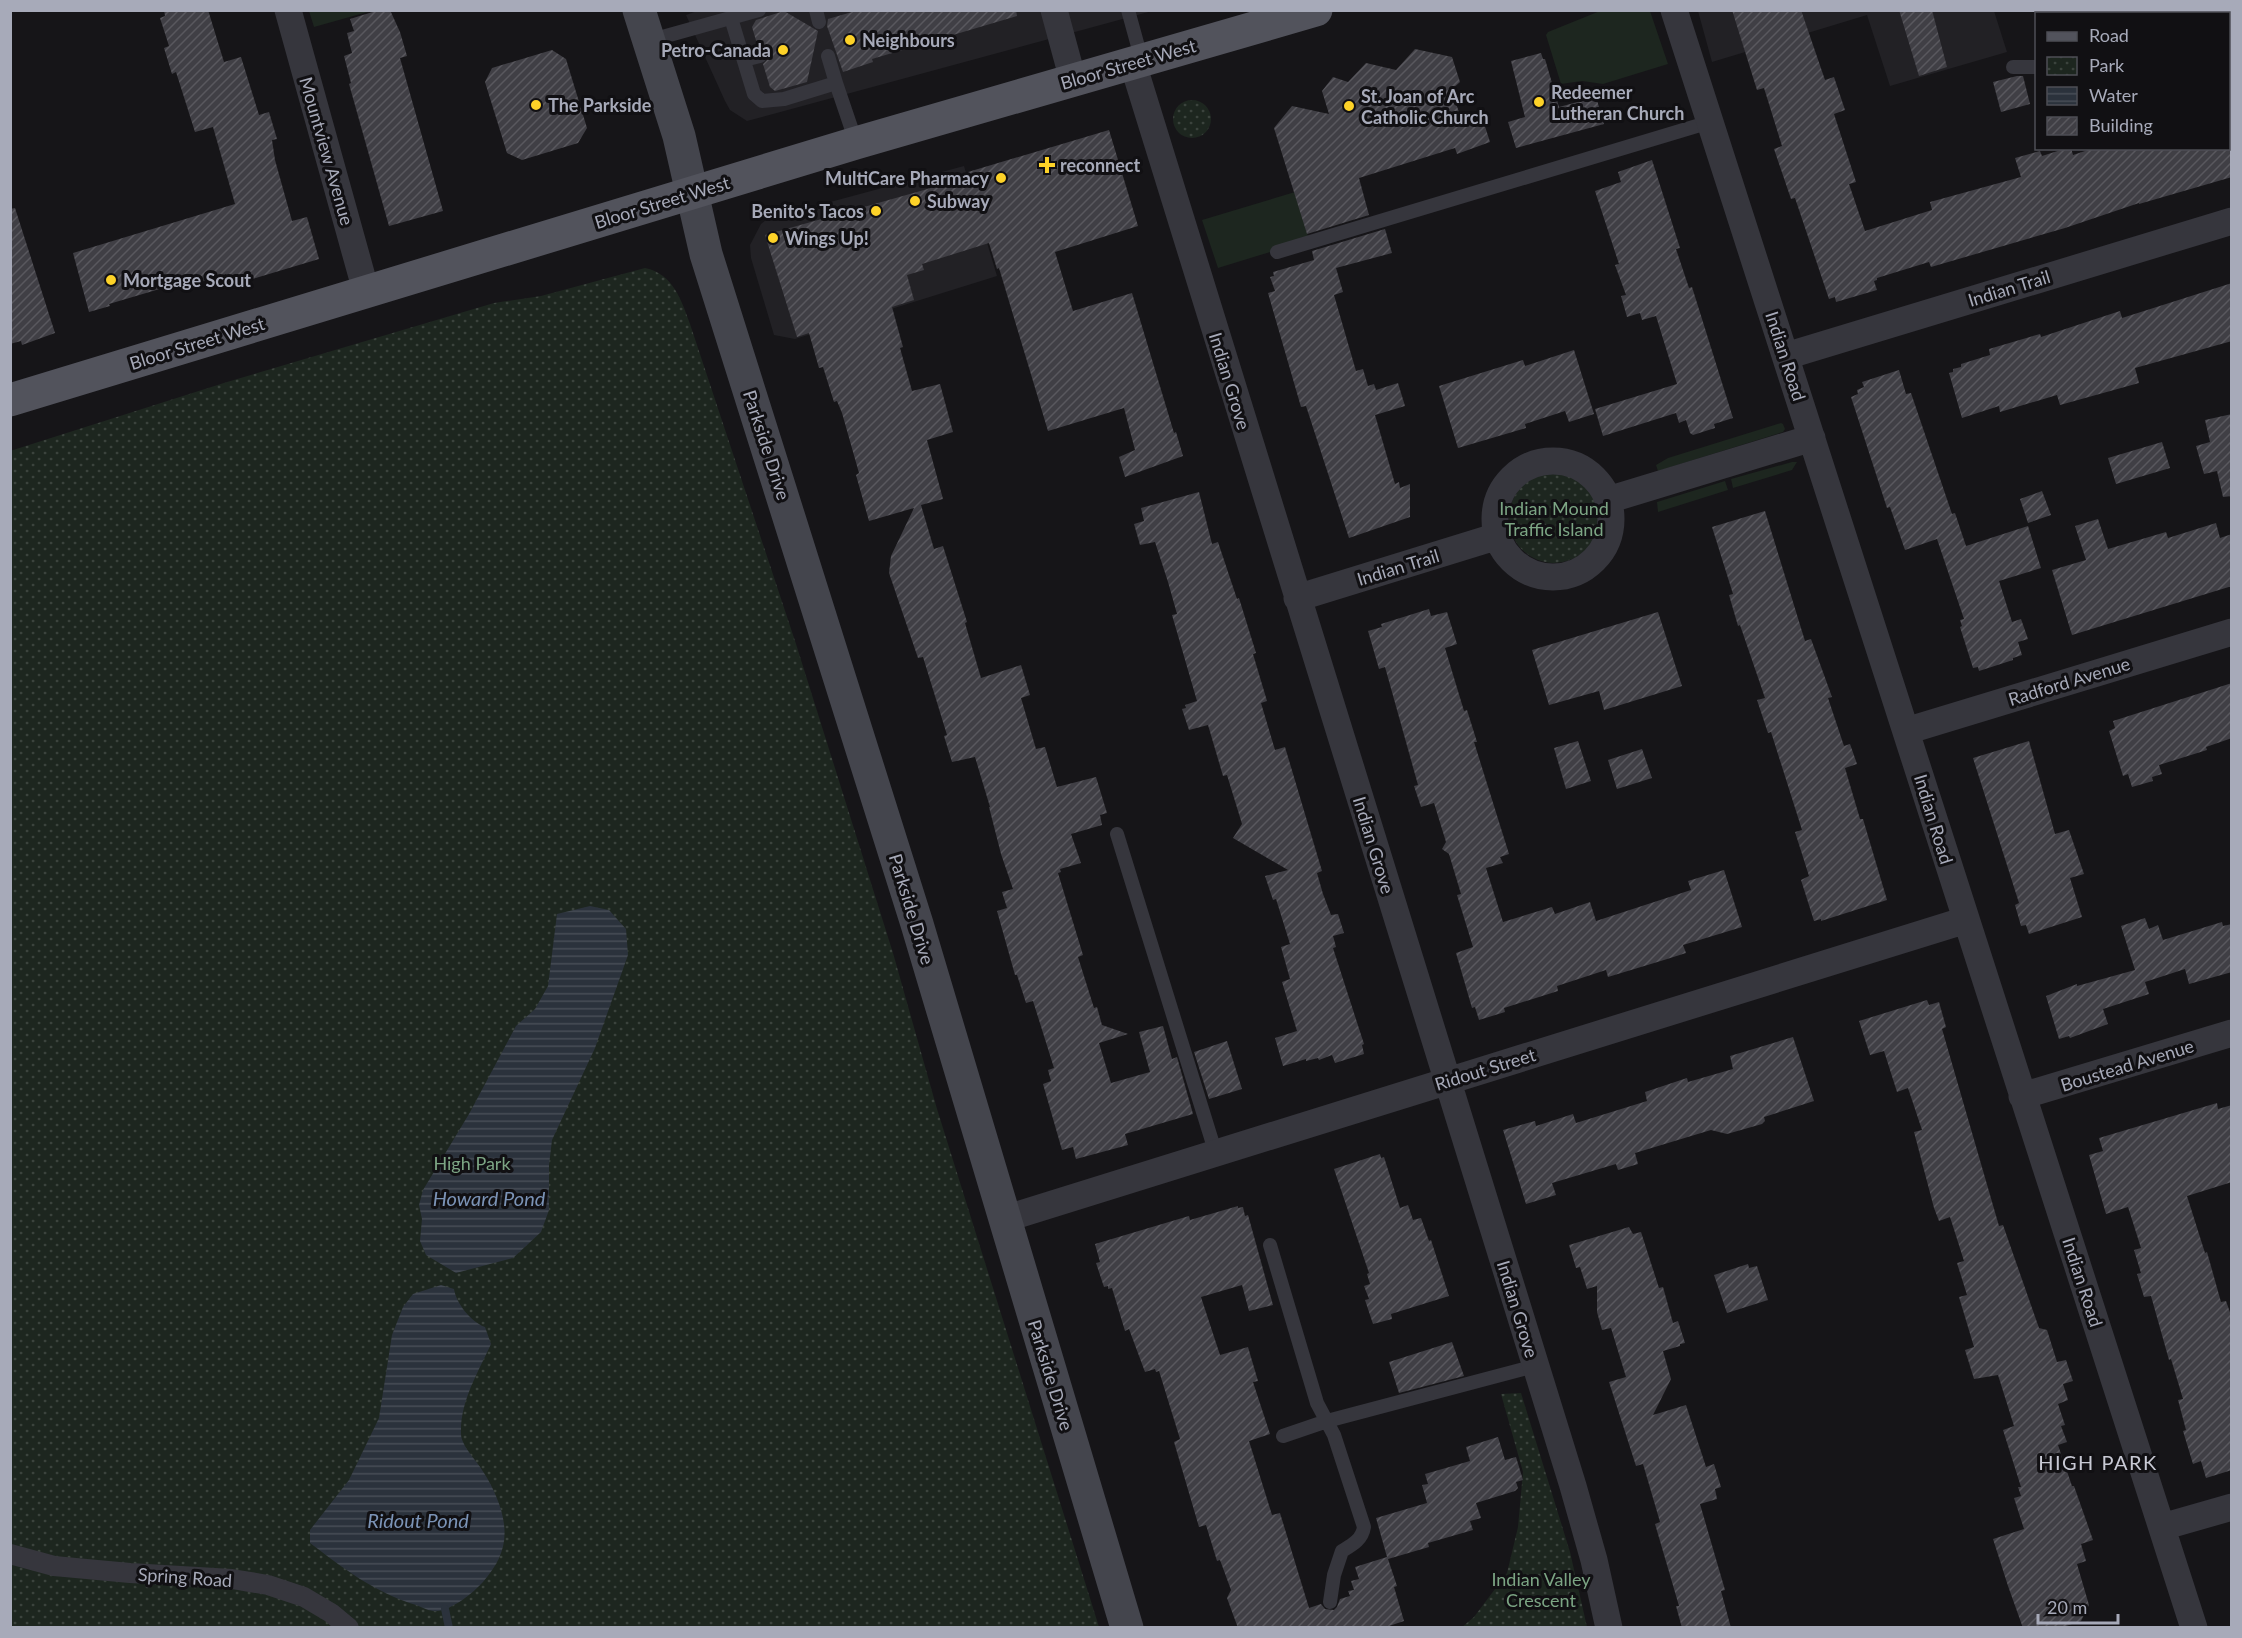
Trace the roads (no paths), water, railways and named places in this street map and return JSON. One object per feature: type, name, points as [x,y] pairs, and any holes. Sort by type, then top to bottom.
[{"type":"main road","name":"Bloor Street West","points":[[10,400],[856,143],[1316,10]]},
{"type":"main road","name":"Parkside Drive","points":[[644,26],[679,136],[706,254],[914,912],[1127,1628]]},
{"type":"street","name":"Mountview Avenue","points":[[288,10],[366,291]]},
{"type":"street","points":[[1054,10],[1072,80]]},
{"type":"street","name":"Indian Road","points":[[1674,10],[2194,1628]]},
{"type":"street","name":"Indian Grove","points":[[1138,62],[1298,598],[1573,1486],[1594,1560],[1609,1628]]},
{"type":"street","name":"Indian Trail","points":[[1786,356],[2232,221]]},
{"type":"street","points":[[1608,500],[1812,438]]},
{"type":"street","points":[[1553,461],[1571,464],[1587,472],[1600,484],[1608,500],[1611,518],[1609,536],[1601,553],[1588,565],[1572,574],[1554,577],[1536,574],[1520,566],[1507,554],[1498,536],[1495,519],[1498,501],[1506,485],[1518,472],[1535,464],[1553,461]]},
{"type":"street","name":"Indian Trail","points":[[1298,598],[1498,536]]},
{"type":"street","name":"Radford Avenue","points":[[1906,731],[2232,632]]},
{"type":"street","name":"Ridout Street","points":[[1004,1219],[1966,920]]},
{"type":"street","name":"Boustead Avenue","points":[[2022,1096],[2232,1034]]},
{"type":"street","points":[[2162,1527],[2232,1507]]},
{"type":"street","name":"Spring Road","points":[[10,1554],[54,1566],[232,1579],[268,1585],[304,1597],[331,1613],[349,1628]]},
{"type":"lane","points":[[644,26],[731,18],[759,10]]},
{"type":"lane","points":[[1128,10],[1138,62]]},
{"type":"lane","points":[[731,18],[754,94],[762,101],[783,99],[836,83]]},
{"type":"lane","points":[[744,60],[760,56]]},
{"type":"lane","points":[[828,56],[856,143]]},
{"type":"lane","points":[[2013,67],[2035,67]]},
{"type":"lane","points":[[1277,252],[1710,122]]},
{"type":"lane","points":[[1117,834],[1216,1154]]},
{"type":"lane","points":[[1269,1245],[1317,1403],[1334,1435],[1364,1527],[1363,1534],[1355,1543],[1342,1551],[1334,1575],[1330,1602]]},
{"type":"lane","points":[[1283,1436],[1327,1421],[1535,1366]]},
{"type":"water","name":"Howard Pond","points":[[590,906],[609,910],[626,929],[628,955],[595,1048],[552,1140],[549,1165],[549,1210],[541,1232],[513,1258],[456,1273],[426,1255],[420,1241],[422,1219],[419,1205],[423,1190],[469,1114],[516,1026],[535,1009],[548,986],[557,914]]},
{"type":"water","name":"Ridout Pond","points":[[441,1285],[454,1289],[465,1311],[485,1327],[491,1344],[463,1410],[461,1434],[464,1444],[494,1491],[505,1533],[500,1555],[483,1582],[456,1604],[444,1610],[435,1611],[401,1600],[360,1579],[310,1543],[310,1530],[349,1480],[379,1418],[392,1335],[403,1307],[413,1294]]},
{"type":"waterway","points":[[445,1609],[449,1628]]},
{"type":"place","name":"Neighbours","points":[[850,40]]},
{"type":"place","name":"Petro-Canada","points":[[783,50]]},
{"type":"place","name":"Redeemer Lutheran Church","points":[[1539,102]]},
{"type":"place","name":"The Parkside","points":[[536,105]]},
{"type":"place","name":"St. Joan of Arc Catholic Church","points":[[1349,106]]},
{"type":"place","name":"reconnect","points":[[1047,165]]},
{"type":"place","name":"MultiCare Pharmacy","points":[[1001,178]]},
{"type":"place","name":"Subway","points":[[915,201]]},
{"type":"place","name":"Benito's Tacos","points":[[876,211]]},
{"type":"place","name":"Wings Up!","points":[[773,238]]},
{"type":"place","name":"Mortgage Scout","points":[[111,280]]},
{"type":"district","name":"HIGH PARK","points":[[2098,1462]]},
{"type":"park label","name":"Indian Mound Traffic Island","points":[[1554,518]]},
{"type":"park label","name":"High Park","points":[[472,1163]]},
{"type":"park label","name":"Indian Valley Crescent","points":[[1541,1589]]}]
